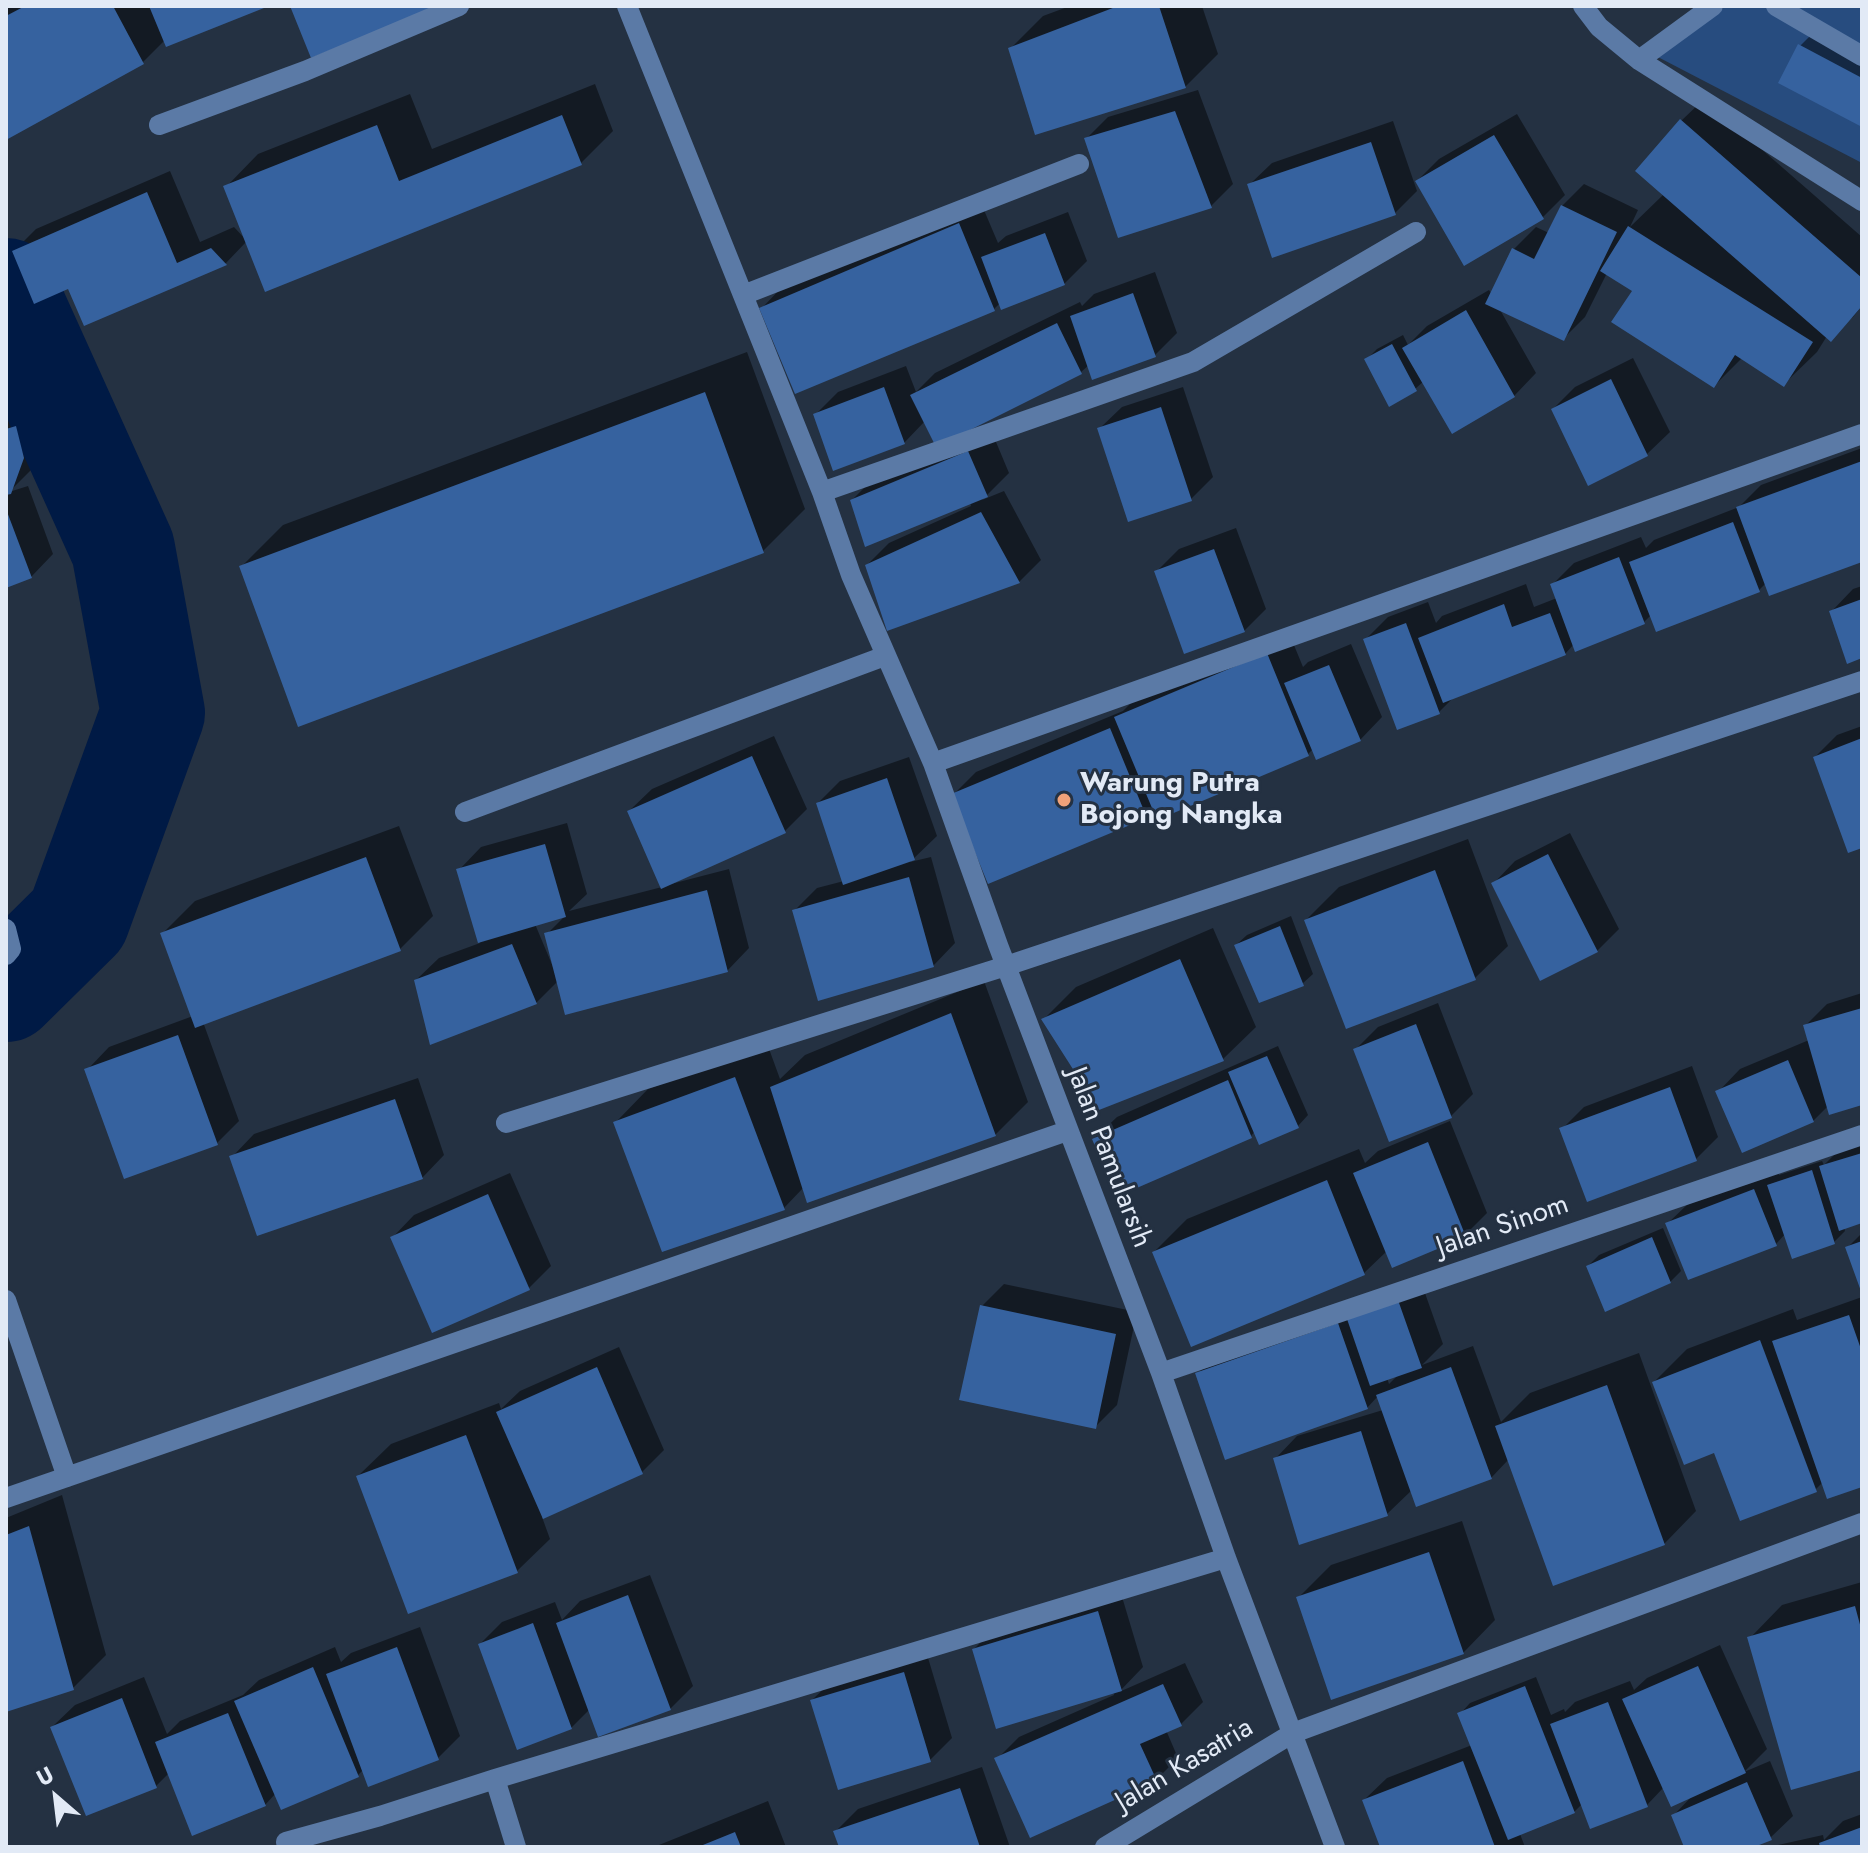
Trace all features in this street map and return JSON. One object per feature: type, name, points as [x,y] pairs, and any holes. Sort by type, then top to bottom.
[{"type":"street","points":[[159,125],[305,71],[459,6]]},
{"type":"street","name":"Jalan Pamularsih","points":[[627,6],[822,492],[851,575],[933,763],[1335,1847]]},
{"type":"street","points":[[1583,6],[1599,27],[1639,60],[1862,201]]},
{"type":"street","points":[[1639,60],[1713,6]]},
{"type":"street","points":[[1776,6],[1862,56]]},
{"type":"street","points":[[743,295],[1079,164]]},
{"type":"street","points":[[822,492],[1193,362],[1416,232]]},
{"type":"street","points":[[933,763],[1862,434]]},
{"type":"street","points":[[465,812],[885,656]]},
{"type":"street","points":[[506,1123],[1006,966],[1862,681]]},
{"type":"street","points":[[6,929],[11,949],[6,955]]},
{"type":"street","points":[[6,1498],[1067,1131]]},
{"type":"street","name":"Jalan Sinom","points":[[1161,1373],[1862,1135]]},
{"type":"street","points":[[6,1300],[67,1477]]},
{"type":"street","name":"Jalan Kasatria","points":[[1105,1847],[1293,1733],[1862,1523]]},
{"type":"street","points":[[286,1842],[1226,1558]]},
{"type":"street","points":[[495,1779],[516,1847]]},
{"type":"shaded area","points":[[1726,6],[1862,6],[1862,163],[1656,56]]},
{"type":"building","points":[[25,6],[113,6],[144,64],[6,140],[6,16]]},
{"type":"building","points":[[149,6],[269,6],[166,47]]},
{"type":"building","points":[[290,6],[441,6],[311,58]]},
{"type":"building","points":[[1118,6],[1159,6],[1186,88],[1035,135],[1008,48]]},
{"type":"building","points":[[1798,44],[1862,78],[1862,127],[1778,83]]},
{"type":"building","points":[[1175,111],[1212,208],[1118,238],[1084,138]]},
{"type":"building","points":[[562,115],[582,165],[265,292],[223,186],[377,125],[399,181]]},
{"type":"building","points":[[1680,119],[1862,278],[1862,306],[1831,342],[1635,171]]},
{"type":"building","points":[[1494,135],[1544,219],[1464,266],[1415,181]]},
{"type":"building","points":[[1371,142],[1396,215],[1272,258],[1247,184]]},
{"type":"building","points":[[147,192],[177,263],[211,248],[227,265],[84,326],[68,289],[34,304],[12,251]]},
{"type":"building","points":[[1561,205],[1617,232],[1564,341],[1485,304],[1512,248],[1534,259]]},
{"type":"building","points":[[959,223],[995,311],[795,394],[759,308]]},
{"type":"building","points":[[1628,226],[1813,342],[1784,387],[1735,355],[1714,388],[1611,322],[1632,291],[1600,271]]},
{"type":"building","points":[[1045,233],[1065,285],[1001,310],[981,257]]},
{"type":"building","points":[[1133,293],[1156,357],[1092,380],[1070,316]]},
{"type":"building","points":[[1466,310],[1515,397],[1452,434],[1402,348]]},
{"type":"building","points":[[1057,323],[1082,374],[936,447],[910,395]]},
{"type":"building","points":[[1392,344],[1417,391],[1389,407],[1364,359]]},
{"type":"building","points":[[1611,379],[1648,456],[1588,486],[1551,409]]},
{"type":"building","points":[[884,387],[905,444],[833,471],[813,414]]},
{"type":"building","points":[[705,392],[764,553],[298,727],[239,566]]},
{"type":"building","points":[[1161,407],[1192,501],[1128,522],[1097,428]]},
{"type":"building","points":[[16,426],[24,458],[11,494],[6,495],[6,429]]},
{"type":"building","points":[[968,451],[988,497],[865,547],[850,500]]},
{"type":"building","points":[[1862,461],[1862,562],[1769,596],[1736,507]]},
{"type":"building","points":[[6,509],[32,578],[6,588]]},
{"type":"building","points":[[981,512],[1020,583],[887,631],[865,565]]},
{"type":"building","points":[[1733,522],[1760,592],[1656,632],[1629,562]]},
{"type":"building","points":[[1214,549],[1245,632],[1184,654],[1154,571]]},
{"type":"building","points":[[1619,557],[1645,624],[1575,652],[1550,584]]},
{"type":"building","points":[[1862,599],[1862,658],[1847,664],[1829,611]]},
{"type":"building","points":[[1504,604],[1512,627],[1550,613],[1566,655],[1443,703],[1418,638]]},
{"type":"building","points":[[1406,623],[1440,714],[1397,730],[1363,639]]},
{"type":"building","points":[[1267,653],[1309,756],[1157,820],[1114,717]]},
{"type":"building","points":[[1329,665],[1361,741],[1316,760],[1284,683]]},
{"type":"building","points":[[1110,728],[1147,818],[988,884],[951,794]]},
{"type":"building","points":[[1862,738],[1862,848],[1848,853],[1813,757]]},
{"type":"building","points":[[752,756],[786,833],[661,889],[627,811]]},
{"type":"building","points":[[887,778],[915,860],[843,885],[816,803]]},
{"type":"building","points":[[545,844],[566,917],[478,943],[456,869]]},
{"type":"building","points":[[1548,854],[1598,952],[1540,981],[1491,883]]},
{"type":"building","points":[[366,857],[401,951],[195,1028],[160,933]]},
{"type":"building","points":[[1435,870],[1476,980],[1346,1029],[1304,920]]},
{"type":"building","points":[[909,877],[934,967],[818,1001],[792,910]]},
{"type":"building","points":[[707,890],[728,972],[565,1015],[544,933]]},
{"type":"building","points":[[1280,926],[1304,986],[1259,1003],[1234,945]]},
{"type":"building","points":[[512,944],[537,1004],[430,1045],[414,980]]},
{"type":"building","points":[[1180,959],[1224,1061],[1099,1110],[1041,1019]]},
{"type":"building","points":[[1862,1008],[1862,1105],[1829,1115],[1803,1025]]},
{"type":"building","points":[[951,1013],[996,1136],[807,1203],[770,1087]]},
{"type":"building","points":[[1416,1024],[1452,1118],[1389,1142],[1353,1049]]},
{"type":"building","points":[[178,1035],[218,1145],[124,1179],[84,1069]]},
{"type":"building","points":[[1267,1056],[1299,1128],[1259,1145],[1228,1072]]},
{"type":"building","points":[[1788,1060],[1814,1122],[1742,1153],[1715,1091]]},
{"type":"building","points":[[735,1077],[785,1210],[662,1252],[613,1122]]},
{"type":"building","points":[[1228,1080],[1252,1138],[1116,1197],[1092,1139]]},
{"type":"building","points":[[1670,1087],[1697,1161],[1587,1202],[1559,1128]]},
{"type":"building","points":[[395,1099],[423,1179],[257,1236],[229,1156]]},
{"type":"building","points":[[1428,1142],[1466,1237],[1392,1268],[1353,1173]]},
{"type":"building","points":[[1862,1153],[1862,1223],[1839,1231],[1819,1166]]},
{"type":"building","points":[[1812,1170],[1835,1244],[1792,1259],[1767,1185]]},
{"type":"building","points":[[1327,1180],[1365,1275],[1191,1347],[1152,1252]]},
{"type":"building","points":[[1754,1189],[1777,1246],[1688,1280],[1665,1223]]},
{"type":"building","points":[[488,1194],[530,1290],[432,1333],[390,1237]]},
{"type":"building","points":[[1652,1237],[1671,1283],[1605,1312],[1586,1266]]},
{"type":"building","points":[[1862,1241],[1862,1294],[1845,1247]]},
{"type":"building","points":[[1398,1300],[1422,1368],[1370,1386],[1347,1319]]},
{"type":"building","points":[[980,1305],[1116,1334],[1096,1429],[959,1400]]},
{"type":"building","points":[[1849,1315],[1862,1352],[1862,1487],[1827,1499],[1772,1341]]},
{"type":"building","points":[[1338,1323],[1368,1409],[1225,1460],[1195,1373]]},
{"type":"building","points":[[1760,1340],[1817,1492],[1740,1521],[1714,1453],[1684,1465],[1652,1382]]},
{"type":"building","points":[[597,1367],[643,1474],[543,1519],[496,1412]]},
{"type":"building","points":[[1451,1367],[1492,1479],[1416,1507],[1376,1395]]},
{"type":"building","points":[[1607,1385],[1665,1545],[1553,1586],[1495,1426]]},
{"type":"building","points":[[1361,1431],[1388,1516],[1299,1545],[1273,1458]]},
{"type":"building","points":[[466,1435],[518,1573],[408,1614],[356,1476]]},
{"type":"building","points":[[29,1526],[74,1690],[6,1712],[6,1535]]},
{"type":"building","points":[[1429,1552],[1464,1654],[1331,1700],[1296,1597]]},
{"type":"building","points":[[628,1595],[671,1710],[598,1737],[556,1623]]},
{"type":"building","points":[[1855,1606],[1862,1632],[1862,1770],[1791,1790],[1747,1637]]},
{"type":"building","points":[[1098,1611],[1122,1691],[996,1729],[972,1649]]},
{"type":"building","points":[[533,1623],[572,1729],[517,1750],[478,1644]]},
{"type":"building","points":[[397,1647],[439,1760],[368,1787],[326,1674]]},
{"type":"building","points":[[1698,1666],[1746,1773],[1671,1807],[1622,1699]]},
{"type":"building","points":[[313,1667],[359,1777],[281,1810],[234,1701]]},
{"type":"building","points":[[904,1672],[931,1762],[838,1790],[810,1700]]},
{"type":"building","points":[[1163,1684],[1182,1726],[1140,1744],[1157,1781],[1030,1838],[994,1758]]},
{"type":"building","points":[[1525,1686],[1575,1813],[1508,1840],[1457,1713]]},
{"type":"building","points":[[122,1698],[157,1788],[86,1816],[50,1727]]},
{"type":"building","points":[[1608,1702],[1648,1807],[1590,1829],[1550,1724]]},
{"type":"building","points":[[228,1713],[266,1806],[192,1836],[155,1742]]},
{"type":"building","points":[[1463,1761],[1495,1847],[1380,1847],[1362,1800]]},
{"type":"building","points":[[1747,1782],[1772,1840],[1754,1847],[1684,1847],[1671,1815]]},
{"type":"building","points":[[960,1788],[980,1847],[839,1847],[833,1831]]},
{"type":"building","points":[[1862,1827],[1862,1847],[1820,1847],[1819,1843]]},
{"type":"building","points":[[735,1832],[741,1847],[698,1847]]},
{"type":"waterway","points":[[6,290],[123,549],[153,713],[78,919],[6,990]]},
{"type":"place","name":"Warung Putra Bojong Nangka","points":[[1064,800]]}]
